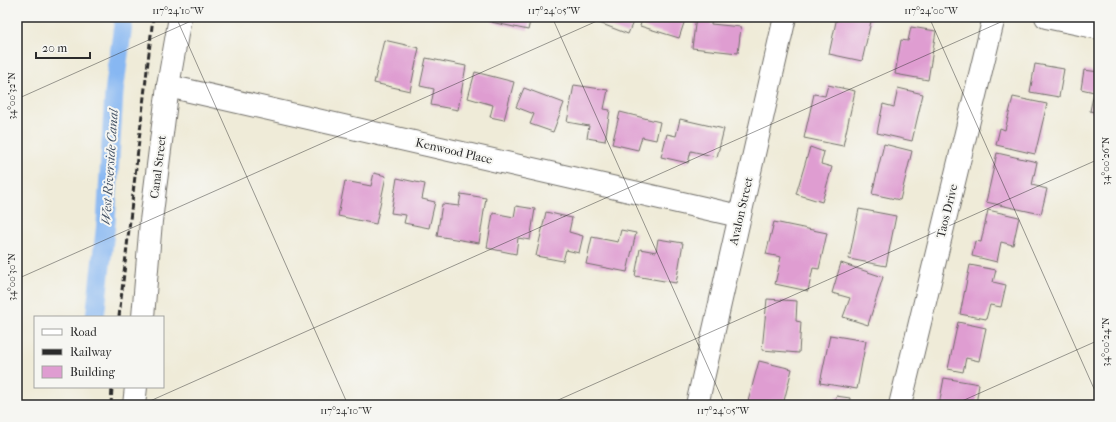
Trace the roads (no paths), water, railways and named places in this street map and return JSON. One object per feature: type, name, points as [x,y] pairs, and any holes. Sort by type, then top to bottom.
[{"type":"street","name":"Canal Street","points":[[143,316],[151,221],[168,86],[180,17]]},
{"type":"street","name":"Avalon Street","points":[[697,405],[785,17]]},
{"type":"street","name":"Taos Drive","points":[[900,405],[994,17]]},
{"type":"street","points":[[1046,17],[1099,28]]},
{"type":"street","name":"Kenwood Place","points":[[168,86],[739,216]]},
{"type":"street","points":[[134,405],[136,388]]},
{"type":"waterway","name":"West Riverside Canal","points":[[95,316],[106,223],[114,93],[124,17]]},
{"type":"railway","points":[[119,316],[153,17]]},
{"type":"railway","points":[[111,405],[112,388]]}]
